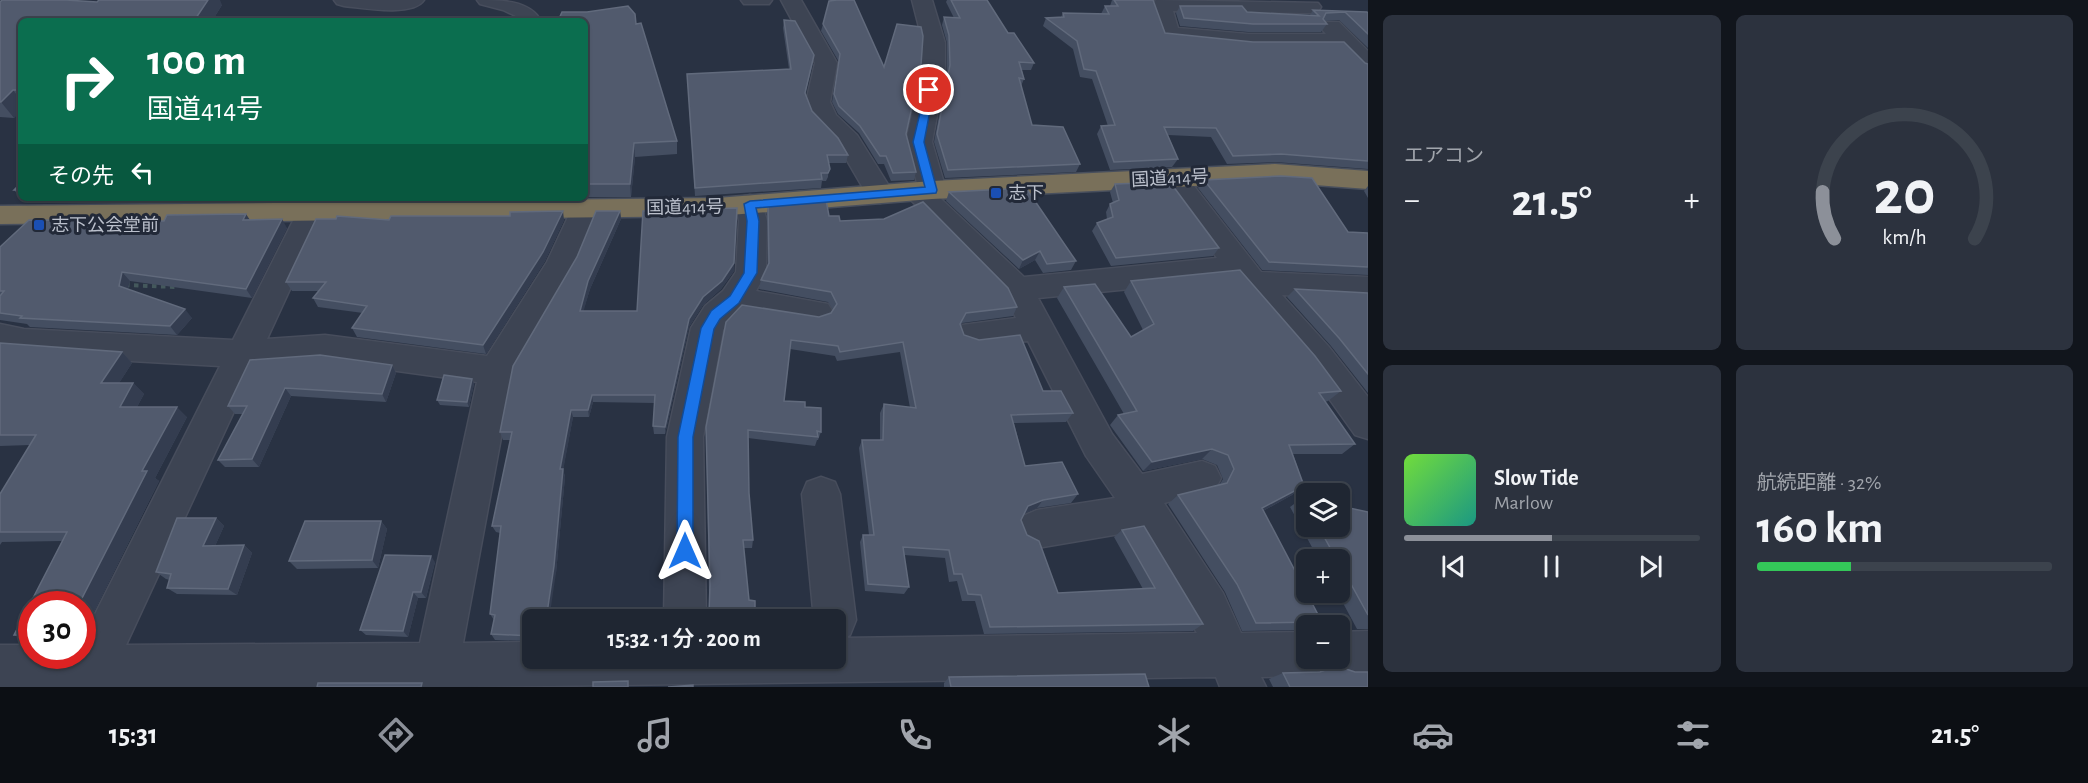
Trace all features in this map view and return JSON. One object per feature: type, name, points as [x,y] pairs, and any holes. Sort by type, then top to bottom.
[{"type":"highway","name":"国道414号","points":[[0,215],[311,213],[471,204],[585,209],[750,204],[924,191],[1275,173],[1368,180]]},
{"type":"street","points":[[344,0],[403,4],[414,0]]},
{"type":"street","points":[[487,0],[510,5],[527,13],[529,18]]},
{"type":"street","points":[[751,0],[762,0]]},
{"type":"street","points":[[791,0],[826,63],[818,102],[825,117],[848,141],[880,194]]},
{"type":"street","points":[[922,0],[934,43],[933,72],[919,142],[924,191],[1017,289],[1099,445],[1141,502],[1208,608],[1236,671]]},
{"type":"street","points":[[1345,41],[1248,41],[1169,34],[1161,5],[1307,3],[1345,41],[1368,64]]},
{"type":"street","points":[[1173,178],[1247,275],[1317,356],[1368,424]]},
{"type":"street","points":[[685,609],[685,437],[707,328],[716,315],[734,299],[751,273],[753,221],[750,204]]},
{"type":"street","points":[[437,665],[496,371],[561,264],[585,209]]},
{"type":"street","points":[[88,676],[311,213]]},
{"type":"street","points":[[1017,289],[1247,275],[1368,288]]},
{"type":"street","points":[[734,299],[818,312]]},
{"type":"street","points":[[974,334],[1038,328]]},
{"type":"street","points":[[0,337],[24,342],[242,354],[325,348],[496,371]]},
{"type":"street","points":[[1037,529],[1141,502],[1202,478]]},
{"type":"street","points":[[821,494],[834,609]]},
{"type":"street","points":[[846,635],[1236,671],[1296,656]]},
{"type":"street","points":[[1350,654],[1368,653]]},
{"type":"street","points":[[0,666],[88,676],[522,664]]},
{"type":"path","points":[[124,285],[184,288]]},
{"type":"building","points":[[2,0],[97,2],[99,0],[208,0],[196,18],[18,18],[18,90],[13,90],[1,102],[0,2]]},
{"type":"building","points":[[854,0],[884,67],[897,24],[921,27],[923,36],[921,65],[906,134],[916,172],[893,173],[886,156],[880,156],[860,126],[839,106],[834,94],[840,54],[823,24],[829,1]]},
{"type":"building","points":[[951,0],[987,0],[1008,33],[1014,33],[1034,63],[1019,62],[1024,79],[1019,78],[1032,125],[1063,127],[1080,164],[948,170],[937,134],[950,65],[949,35],[944,17],[960,18]]},
{"type":"building","points":[[1114,0],[1153,0],[1165,33],[1253,42],[1344,42],[1368,64],[1368,161],[1281,154],[1233,156],[1216,128],[1164,127],[1178,159],[1114,162],[1101,126],[1115,125],[1096,71],[1084,69],[1077,41],[1046,18],[1064,17],[1063,13],[1109,14],[1105,6],[1118,6]]},
{"type":"building","points":[[628,6],[635,14],[636,24],[641,23],[677,141],[634,143],[630,184],[588,184],[588,18],[559,18],[562,12],[587,12]]},
{"type":"building","points":[[1180,6],[1242,6],[1247,12],[1319,16],[1313,10],[1367,12],[1368,34],[1345,12],[1326,13],[1323,19],[1327,24],[1253,24],[1184,18]]},
{"type":"building","points":[[784,20],[795,21],[814,55],[805,93],[812,111],[838,138],[848,155],[827,155],[830,169],[828,173],[821,173],[822,179],[695,188],[687,74],[791,69]]},
{"type":"building","points":[[1281,176],[1312,178],[1348,232],[1368,233],[1368,267],[1269,262],[1204,180]]},
{"type":"building","points":[[1170,182],[1219,248],[1116,258],[1097,223],[1113,217],[1110,204],[1119,200],[1115,184]]},
{"type":"building","points":[[1026,188],[1076,261],[1047,264],[1040,251],[1023,260],[949,192]]},
{"type":"building","points":[[826,200],[829,216],[839,216],[840,221],[884,219],[923,202],[1008,288],[1017,307],[966,313],[960,324],[964,335],[979,340],[1020,335],[1043,391],[1061,391],[1073,413],[1011,415],[1025,466],[1062,462],[1078,494],[1043,500],[1028,506],[1021,520],[1027,535],[1039,541],[1058,593],[1155,588],[1122,530],[1144,526],[1203,624],[990,627],[981,595],[968,594],[962,574],[954,574],[949,550],[903,547],[909,587],[868,584],[863,535],[874,535],[862,440],[883,440],[884,404],[916,408],[903,342],[840,352],[838,346],[791,340],[784,401],[805,402],[805,407],[821,408],[821,432],[817,431],[818,437],[748,430],[749,493],[753,540],[743,540],[749,600],[755,601],[755,609],[709,609],[706,427],[726,322],[742,305],[819,317],[831,313],[837,304],[831,292],[761,280],[769,263],[768,205]]},
{"type":"building","points":[[737,208],[734,263],[722,281],[703,297],[689,319],[665,427],[653,426],[655,395],[592,395],[588,410],[571,410],[560,469],[563,469],[548,609],[522,609],[522,636],[491,634],[495,615],[490,614],[501,526],[492,526],[512,432],[500,432],[513,366],[577,257],[596,211],[620,211],[588,281],[580,311],[637,311],[643,211]]},
{"type":"building","points":[[563,211],[543,252],[483,345],[352,328],[367,306],[313,298],[326,282],[286,282],[316,219],[336,219],[337,216],[389,220],[391,216],[510,216],[510,212]]},
{"type":"building","points":[[246,214],[243,220],[282,219],[246,289],[122,272],[119,286],[185,309],[170,326],[20,318],[22,316],[0,313],[0,296],[4,291],[0,291],[0,247],[29,220],[164,221],[167,215]]},
{"type":"building","points":[[1240,270],[1315,356],[1341,391],[1319,393],[1355,444],[1289,445],[1303,483],[1296,483],[1296,490],[1262,508],[1296,573],[1296,603],[1312,603],[1318,615],[1296,615],[1296,622],[1256,623],[1237,584],[1178,495],[1227,483],[1234,469],[1228,455],[1212,449],[1152,462],[1118,415],[1137,411],[1064,287],[1095,284],[1131,337],[1154,324],[1131,281]]},
{"type":"building","points":[[1295,289],[1368,293],[1368,374],[1339,338]]},
{"type":"building","points":[[0,343],[122,352],[101,383],[133,383],[120,407],[177,407],[142,471],[147,471],[86,591],[37,591],[67,532],[0,532],[0,494],[36,435],[0,435]]},
{"type":"building","points":[[320,355],[392,365],[382,394],[285,388],[252,459],[218,460],[247,406],[228,406],[250,360]]},
{"type":"building","points":[[444,375],[472,379],[467,402],[437,400]]},
{"type":"building","points":[[1350,508],[1368,512],[1368,615],[1350,582],[1350,549],[1331,549],[1324,537],[1350,537]]},
{"type":"building","points":[[177,518],[216,518],[203,546],[244,545],[228,589],[167,588],[171,574],[156,572]]},
{"type":"building","points":[[305,521],[381,521],[372,560],[289,561]]},
{"type":"building","points":[[385,555],[431,556],[421,592],[413,592],[403,631],[360,630]]},
{"type":"building","points":[[1328,669],[1346,669],[1368,672],[1368,687],[1290,687],[1283,673],[1320,672]]},
{"type":"building","points":[[1145,674],[1149,687],[951,687],[949,677]]},
{"type":"building","points":[[628,681],[628,687],[593,687],[593,682]]},
{"type":"building","points":[[318,683],[422,683],[421,687],[317,687]]},
{"type":"building","points":[[693,685],[693,687],[668,687]]},
{"type":"place","name":"志下","points":[[996,193]]},
{"type":"place","name":"志下公会堂前","points":[[39,225]]},
{"type":"route","points":[[685,551],[685,437],[707,328],[716,315],[734,299],[751,273],[753,221],[750,204],[932,190],[919,142],[929,90]]}]
